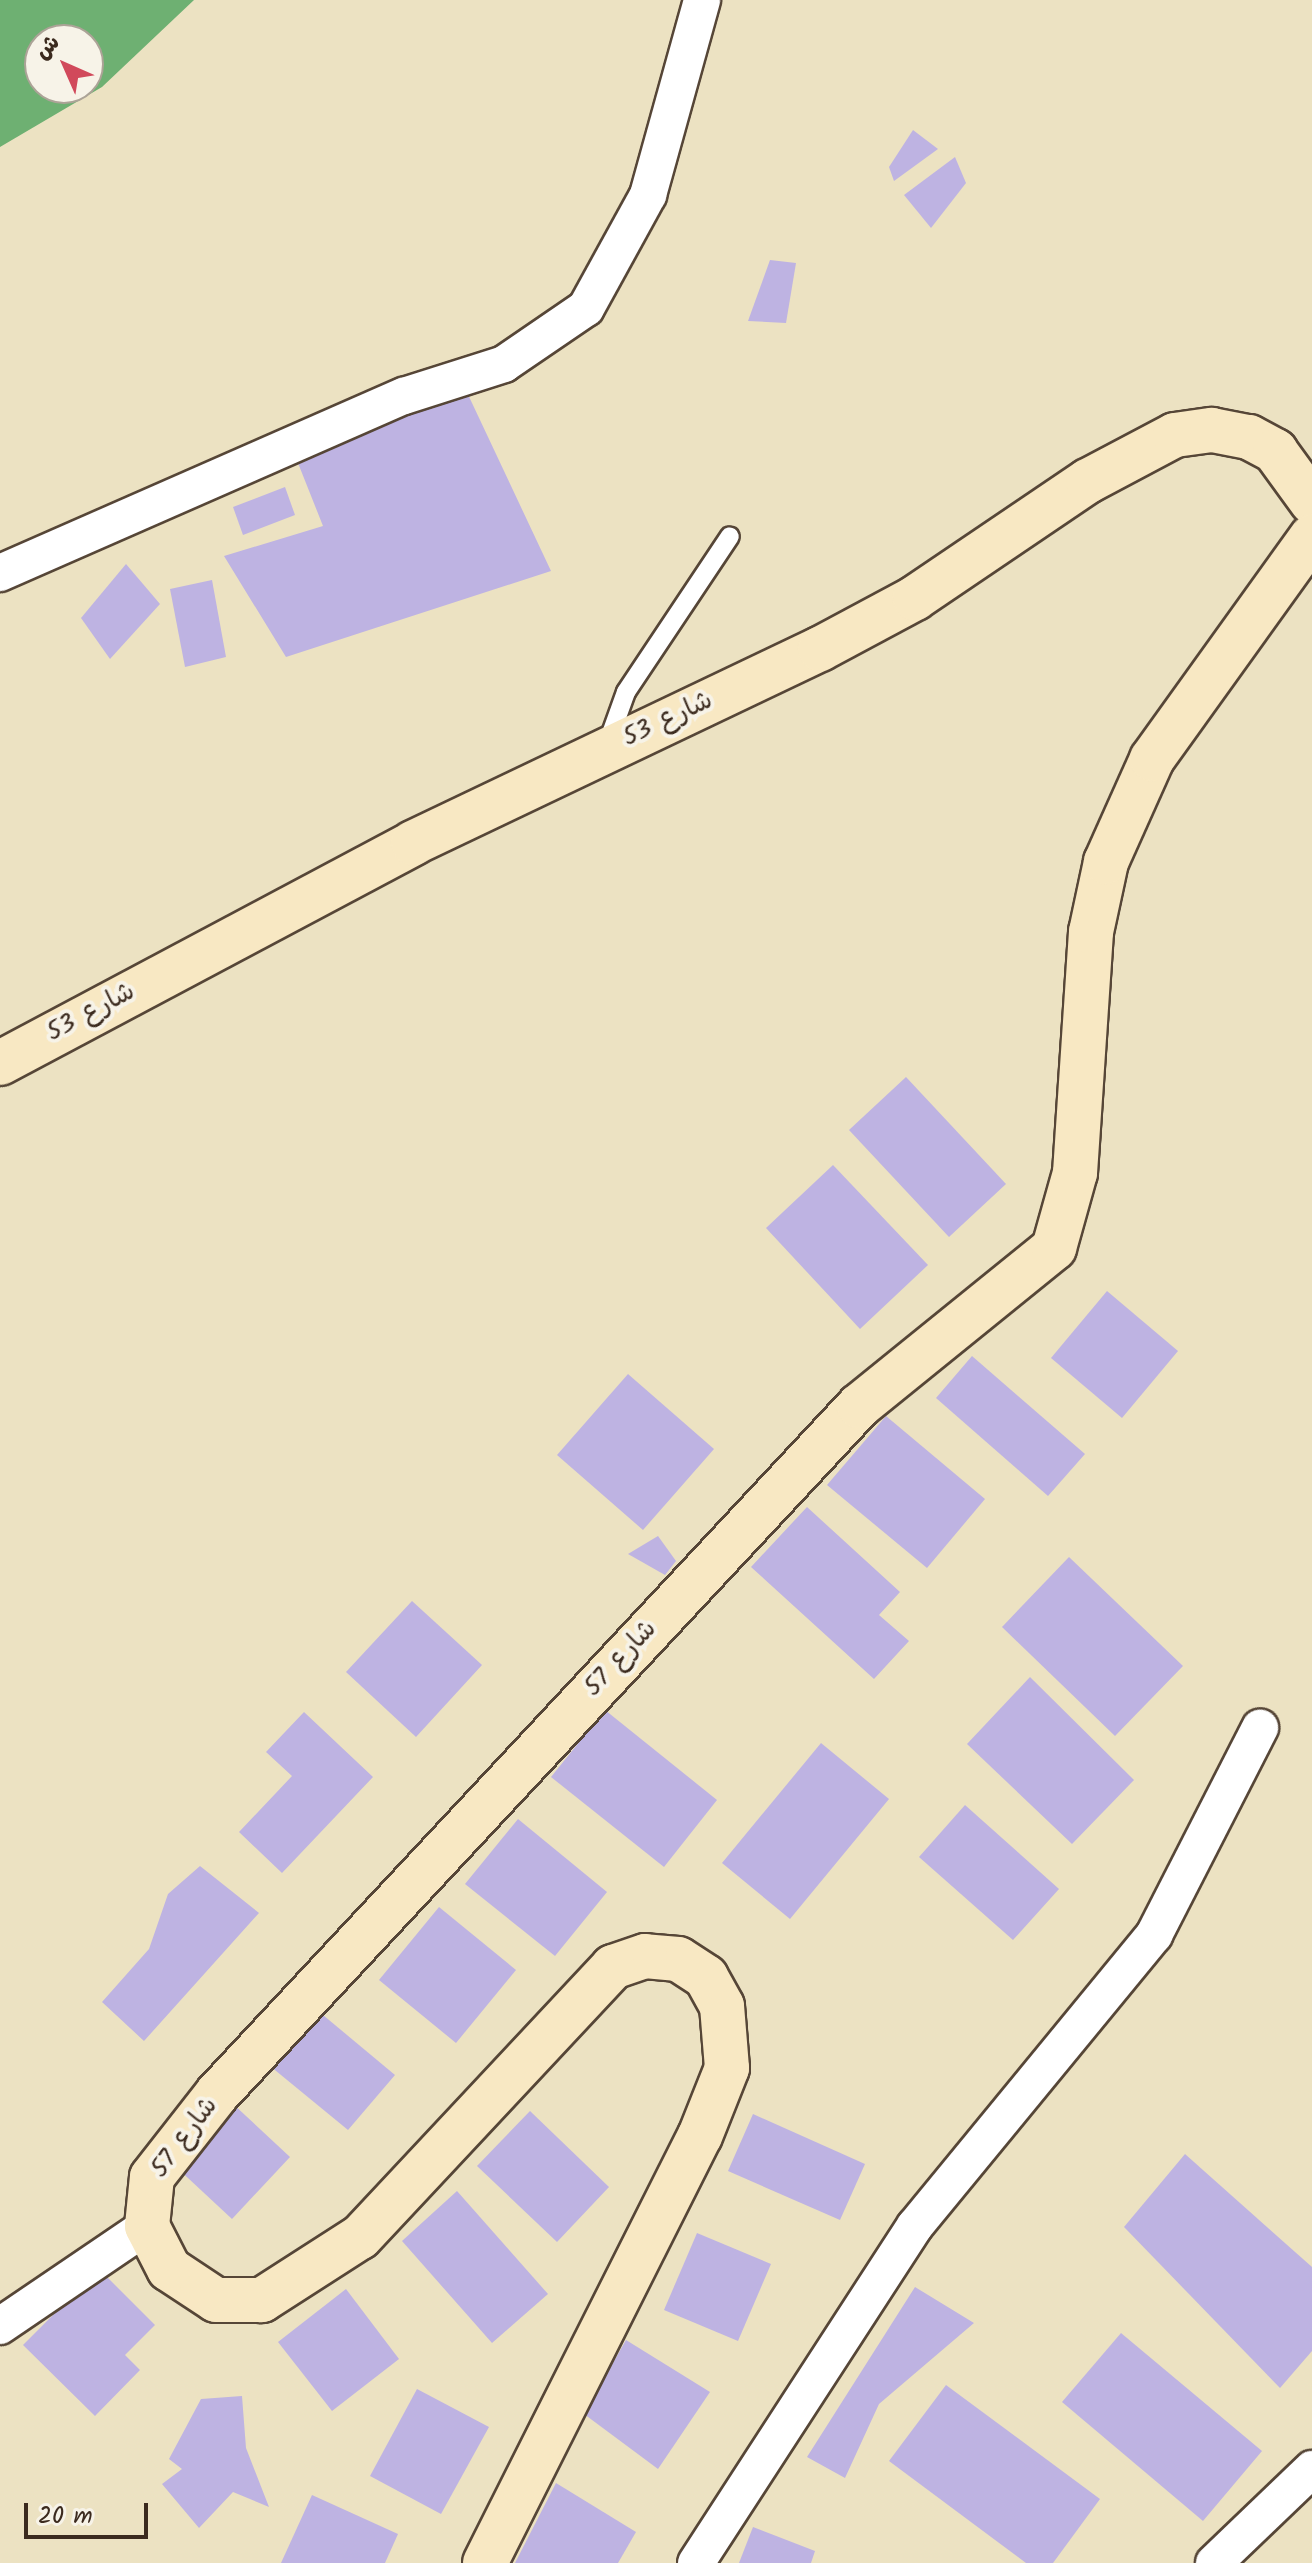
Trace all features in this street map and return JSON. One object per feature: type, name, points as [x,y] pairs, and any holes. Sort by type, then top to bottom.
[{"type":"street","points":[[0,573],[404,396],[504,364],[586,308],[648,195],[702,0]]},
{"type":"street","name":"شارع 53","points":[[0,1063],[413,843],[915,598],[1088,481],[1175,435],[1212,430],[1249,437],[1275,451],[1312,502]]},
{"type":"street","name":"شارع 57","points":[[147,2226],[152,2177],[170,2149],[639,1639],[859,1406],[1054,1248],[1075,1173],[1091,932],[1106,862],[1152,759],[1312,536]]},
{"type":"street","points":[[696,2563],[915,2226],[1154,1935],[1260,1728]]},
{"type":"street","points":[[0,2326],[147,2226],[169,2269],[190,2288],[216,2300],[262,2300],[360,2237],[613,1967],[645,1956],[678,1959],[706,1977],[722,2006],[727,2068],[700,2136],[485,2563]]},
{"type":"street","points":[[1214,2563],[1312,2469]]},
{"type":"lane","points":[[606,749],[626,692],[730,536]]},
{"type":"green space","points":[[0,0],[194,0],[104,85],[104,24],[24,24],[24,104],[73,104],[0,147]]},
{"type":"building","points":[[913,130],[938,149],[894,181],[889,167]]},
{"type":"building","points":[[955,157],[966,183],[931,228],[904,195]]},
{"type":"building","points":[[770,260],[796,263],[786,323],[748,321]]},
{"type":"building","points":[[464,386],[551,571],[286,657],[224,556],[323,526],[296,458]]},
{"type":"building","points":[[285,487],[295,515],[243,535],[233,507]]},
{"type":"building","points":[[126,564],[160,604],[110,659],[81,618]]},
{"type":"building","points":[[212,580],[226,657],[185,667],[170,589]]},
{"type":"building","points":[[906,1077],[1006,1184],[949,1237],[849,1130]]},
{"type":"building","points":[[833,1165],[928,1265],[860,1329],[766,1228]]},
{"type":"building","points":[[1107,1291],[1178,1351],[1122,1418],[1051,1358]]},
{"type":"building","points":[[972,1356],[1085,1454],[1048,1496],[936,1398]]},
{"type":"building","points":[[628,1374],[714,1449],[643,1530],[557,1455]]},
{"type":"building","points":[[886,1416],[985,1499],[927,1568],[827,1485]]},
{"type":"building","points":[[807,1507],[900,1592],[879,1615],[909,1641],[874,1679],[751,1567]]},
{"type":"building","points":[[658,1536],[676,1561],[665,1575],[628,1554]]},
{"type":"building","points":[[1069,1557],[1183,1666],[1115,1736],[1002,1627]]},
{"type":"building","points":[[412,1601],[482,1665],[416,1737],[346,1672]]},
{"type":"building","points":[[1030,1677],[1134,1780],[1072,1844],[967,1744]]},
{"type":"building","points":[[605,1710],[717,1800],[664,1867],[551,1777]]},
{"type":"building","points":[[304,1712],[373,1777],[282,1873],[239,1832],[292,1776],[266,1752]]},
{"type":"building","points":[[821,1743],[889,1799],[790,1919],[722,1863]]},
{"type":"building","points":[[965,1805],[1059,1889],[1013,1940],[919,1857]]},
{"type":"building","points":[[518,1819],[607,1892],[555,1956],[465,1884]]},
{"type":"building","points":[[200,1866],[259,1913],[144,2041],[102,2002],[149,1949],[168,1894]]},
{"type":"building","points":[[439,1907],[516,1970],[456,2043],[379,1980]]},
{"type":"building","points":[[317,2010],[395,2075],[348,2130],[270,2066]]},
{"type":"building","points":[[232,2103],[290,2157],[232,2219],[174,2165]]},
{"type":"building","points":[[530,2111],[609,2187],[557,2242],[477,2166]]},
{"type":"building","points":[[753,2114],[865,2164],[840,2220],[728,2171]]},
{"type":"building","points":[[1185,2154],[1312,2267],[1312,2351],[1280,2388],[1124,2227]]},
{"type":"building","points":[[457,2191],[548,2294],[492,2343],[402,2241]]},
{"type":"building","points":[[697,2233],[771,2264],[738,2341],[664,2310]]},
{"type":"building","points":[[99,2269],[155,2325],[125,2355],[140,2370],[95,2416],[23,2345]]},
{"type":"building","points":[[915,2287],[974,2323],[879,2404],[845,2478],[807,2457]]},
{"type":"building","points":[[346,2289],[399,2359],[332,2411],[278,2342]]},
{"type":"building","points":[[1121,2333],[1262,2451],[1203,2521],[1062,2402]]},
{"type":"building","points":[[626,2340],[710,2392],[658,2469],[584,2414]]},
{"type":"building","points":[[946,2385],[1100,2499],[1053,2563],[1026,2563],[889,2461]]},
{"type":"building","points":[[417,2389],[489,2427],[441,2514],[370,2476]]},
{"type":"building","points":[[242,2396],[246,2448],[269,2507],[233,2492],[199,2528],[162,2484],[182,2469],[169,2459],[201,2399]]},
{"type":"building","points":[[556,2483],[636,2532],[618,2563],[515,2563]]},
{"type":"building","points":[[312,2495],[398,2534],[385,2563],[281,2563]]},
{"type":"building","points":[[753,2527],[815,2551],[811,2563],[739,2563]]}]
